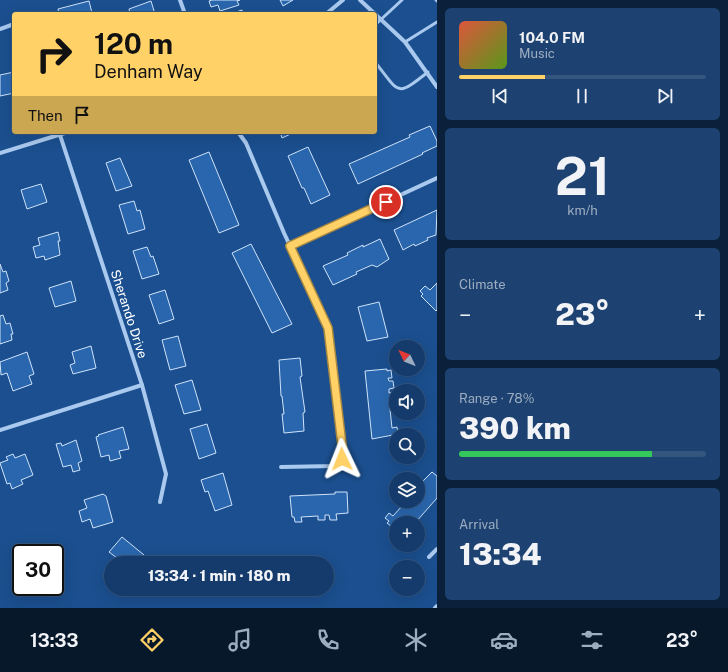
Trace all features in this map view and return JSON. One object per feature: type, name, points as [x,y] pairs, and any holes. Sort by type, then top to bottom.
[{"type":"street","points":[[180,0],[184,12]]},
{"type":"street","points":[[328,12],[343,0]]},
{"type":"street","points":[[360,0],[373,12]]},
{"type":"street","points":[[377,15],[405,42],[428,72],[437,87]]},
{"type":"street","points":[[0,29],[12,25]]},
{"type":"street","points":[[239,134],[246,144],[290,246],[328,328],[343,453],[342,459],[339,464],[333,466],[280,467]]},
{"type":"street","points":[[0,153],[60,135]]},
{"type":"street","name":"Sherando Drive","points":[[60,135],[142,386],[166,474],[160,502]]},
{"type":"street","points":[[290,246],[437,178]]},
{"type":"street","points":[[0,430],[142,386]]},
{"type":"street","points":[[429,557],[437,549]]},
{"type":"lane","points":[[377,23],[402,0]]},
{"type":"lane","points":[[405,42],[437,22]]},
{"type":"lane","points":[[377,64],[395,87],[401,90],[407,89],[428,72]]},
{"type":"building","points":[[240,0],[237,1],[239,5],[220,11],[218,5],[211,7],[209,1]]},
{"type":"building","points":[[280,0],[293,0],[283,6]]},
{"type":"building","points":[[89,1],[92,12],[59,12],[58,9]]},
{"type":"building","points":[[151,1],[154,12],[130,12],[129,9]]},
{"type":"building","points":[[12,72],[12,93],[0,96],[0,75]]},
{"type":"building","points":[[430,126],[437,141],[437,146],[358,184],[349,164],[410,137],[409,135]]},
{"type":"building","points":[[281,134],[291,134],[282,138]]},
{"type":"building","points":[[308,147],[330,195],[311,204],[304,188],[302,188],[288,156]]},
{"type":"building","points":[[209,152],[239,225],[219,233],[189,160]]},
{"type":"building","points":[[120,158],[132,186],[116,191],[106,163]]},
{"type":"building","points":[[41,184],[47,202],[27,209],[21,190]]},
{"type":"building","points":[[134,201],[137,211],[140,210],[145,229],[128,234],[119,205]]},
{"type":"building","points":[[437,210],[436,235],[427,238],[428,240],[415,246],[414,244],[403,250],[394,230]]},
{"type":"building","points":[[58,232],[60,241],[58,241],[60,255],[45,260],[44,256],[36,258],[33,247],[40,245],[38,238]]},
{"type":"building","points":[[380,239],[389,259],[377,267],[372,265],[333,285],[323,266],[348,255],[347,253],[363,245],[363,247]]},
{"type":"building","points":[[251,244],[292,324],[272,333],[232,253]]},
{"type":"building","points":[[147,247],[151,257],[153,256],[159,274],[142,279],[133,251]]},
{"type":"building","points":[[0,264],[3,272],[6,271],[9,281],[6,283],[8,290],[0,293]]},
{"type":"building","points":[[71,281],[76,301],[55,307],[49,288]]},
{"type":"building","points":[[437,283],[436,311],[421,296],[423,294],[420,291],[425,286],[430,290]]},
{"type":"building","points":[[165,290],[174,319],[159,324],[149,295]]},
{"type":"building","points":[[379,302],[388,337],[367,341],[358,307]]},
{"type":"building","points":[[3,315],[6,324],[10,323],[13,334],[11,334],[12,340],[0,344],[0,316]]},
{"type":"building","points":[[178,336],[186,366],[170,370],[162,340]]},
{"type":"building","points":[[91,346],[96,368],[73,374],[70,365],[75,363],[72,352]]},
{"type":"building","points":[[27,352],[34,374],[29,376],[32,384],[13,391],[7,373],[1,375],[0,362]]},
{"type":"building","points":[[300,358],[302,376],[300,377],[305,412],[303,413],[304,431],[284,433],[282,414],[284,414],[281,396],[279,360]]},
{"type":"building","points":[[387,369],[387,371],[389,370],[389,376],[392,376],[392,378],[388,378],[389,381],[393,381],[393,384],[389,384],[389,420],[391,420],[392,428],[389,428],[389,436],[372,439],[365,371]]},
{"type":"building","points":[[192,380],[201,410],[184,414],[175,385]]},
{"type":"building","points":[[207,424],[216,453],[199,459],[190,429]]},
{"type":"building","points":[[123,427],[129,449],[119,451],[121,458],[110,461],[109,455],[101,457],[96,437]]},
{"type":"building","points":[[76,440],[82,461],[78,463],[80,470],[73,472],[71,465],[63,467],[56,444],[61,443],[62,446]]},
{"type":"building","points":[[13,454],[15,458],[25,454],[33,475],[21,480],[23,484],[12,489],[10,483],[7,484],[0,463],[8,460],[6,457]]},
{"type":"building","points":[[432,472],[437,476],[437,498],[421,516],[393,516],[400,508],[425,508],[425,479]]},
{"type":"building","points":[[223,473],[232,505],[215,511],[208,491],[205,492],[201,480]]},
{"type":"building","points":[[335,492],[347,492],[348,513],[336,514],[337,520],[330,520],[329,515],[325,515],[325,520],[318,520],[318,516],[301,517],[302,522],[295,522],[294,517],[292,517],[290,496],[335,494]]},
{"type":"building","points":[[103,494],[106,496],[113,522],[93,528],[90,519],[82,522],[79,511],[87,508],[84,500]]},
{"type":"building","points":[[389,513],[393,516],[389,516],[389,521],[385,518]]},
{"type":"building","points":[[122,537],[144,555],[114,556],[109,552]]},
{"type":"route","points":[[342,459],[343,453],[328,328],[324,315],[290,246],[386,202]]}]
